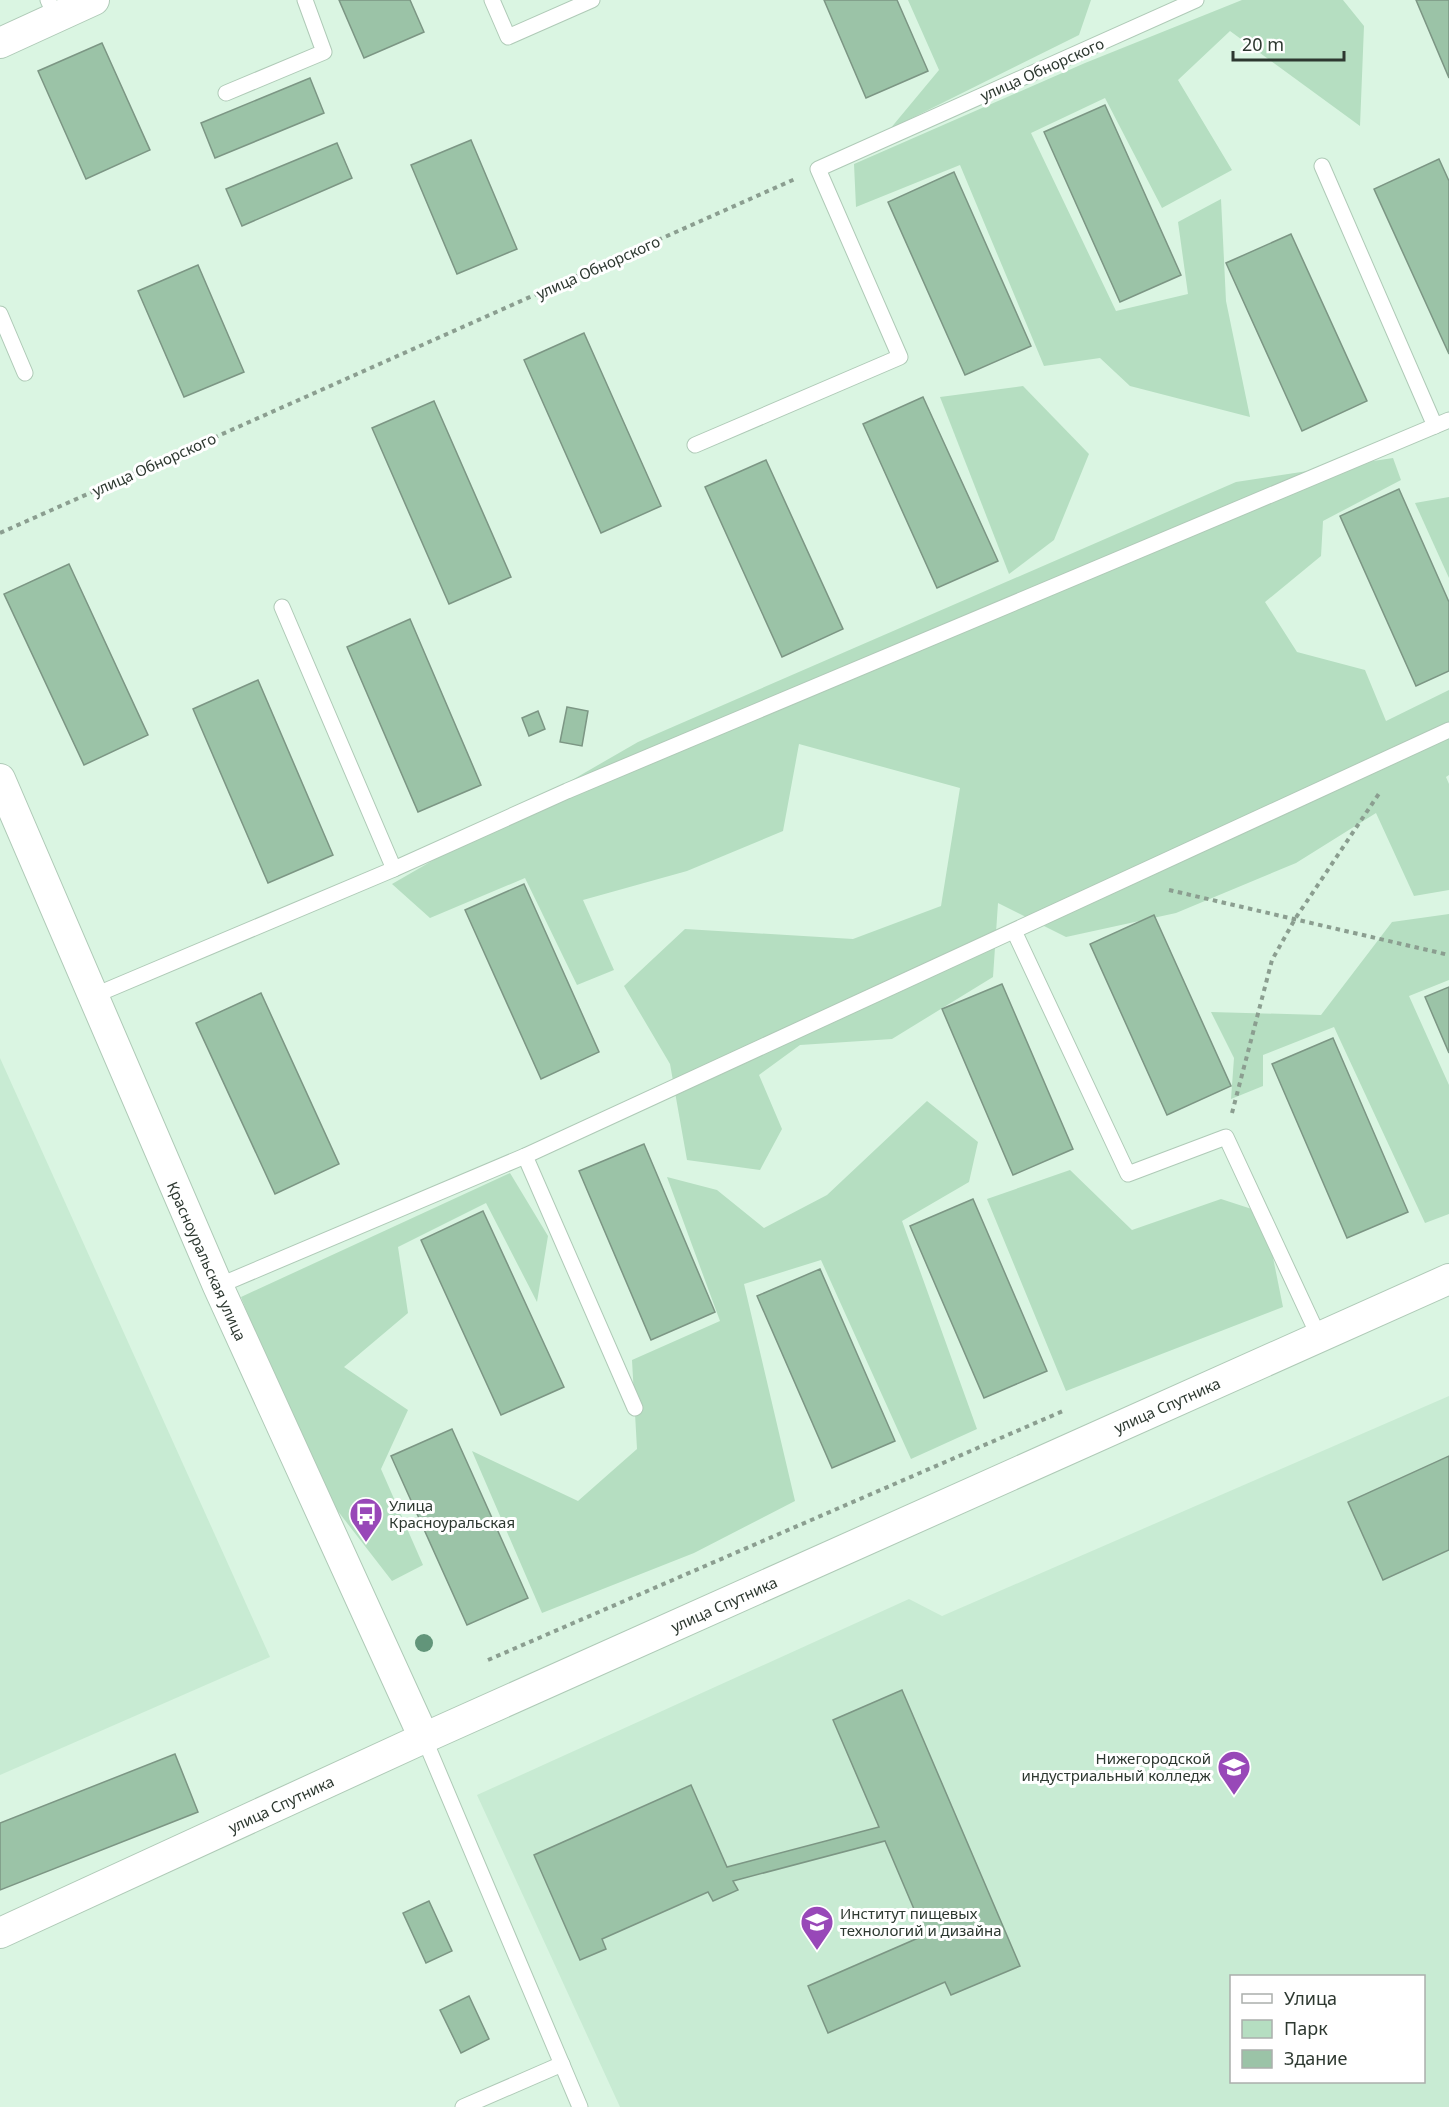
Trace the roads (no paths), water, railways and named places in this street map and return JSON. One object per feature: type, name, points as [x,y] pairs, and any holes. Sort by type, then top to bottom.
[{"type":"street","points":[[0,43],[52,9],[94,0]]},
{"type":"street","name":"Красноуральская улица","points":[[0,779],[218,1286],[424,1738]]},
{"type":"street","name":"улица Спутника","points":[[0,1933],[424,1738],[1449,1279]]},
{"type":"lane","points":[[226,93],[324,52],[304,0]]},
{"type":"lane","points":[[492,0],[508,37],[592,0]]},
{"type":"lane","name":"улица Обнорского","points":[[695,445],[900,357],[818,169],[1196,0]]},
{"type":"lane","points":[[93,996],[394,868],[567,791],[1442,423],[1322,165]]},
{"type":"lane","points":[[0,314],[25,373]]},
{"type":"lane","points":[[282,607],[394,868]]},
{"type":"lane","points":[[218,1286],[525,1156],[1449,730]]},
{"type":"lane","points":[[1014,931],[1128,1174],[1226,1137],[1319,1337]]},
{"type":"lane","points":[[525,1156],[635,1408]]},
{"type":"lane","points":[[424,1738],[580,2107]]},
{"type":"lane","points":[[463,2107],[562,2064]]},
{"type":"place","name":"Улица Красноуральская","points":[[366,1543]]},
{"type":"place","name":"Нижегородской индустриальный колледж","points":[[1234,1796]]},
{"type":"place","name":"Институт пищевых технологий и дизайна","points":[[817,1951]]}]
